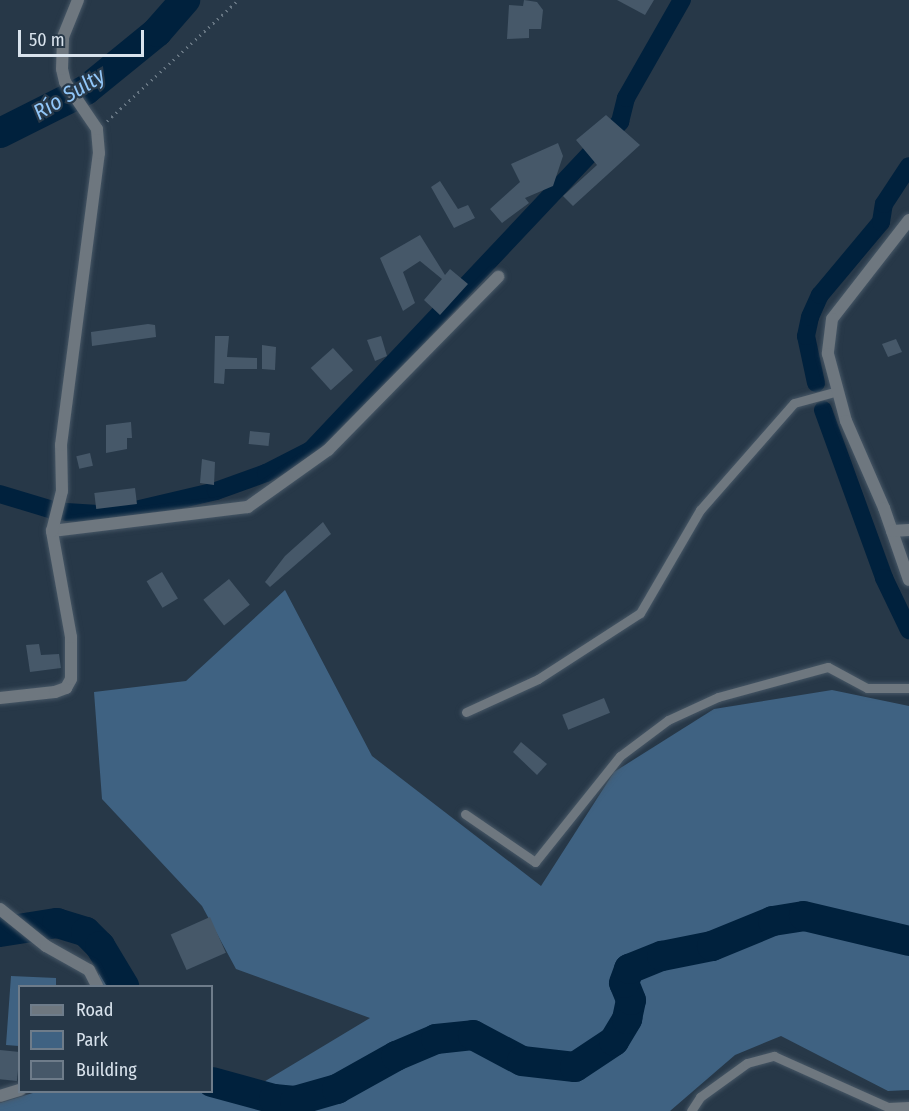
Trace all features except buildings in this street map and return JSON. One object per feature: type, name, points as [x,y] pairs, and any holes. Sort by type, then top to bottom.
[{"type":"street","points":[[0,698],[55,692],[66,688],[71,679],[71,638],[52,531],[62,491],[61,445],[99,153],[97,129],[64,82],[60,50],[78,0]]},
{"type":"street","points":[[909,220],[832,320],[828,354],[846,421],[892,531],[909,580]]},
{"type":"street","points":[[52,531],[248,507],[328,450],[498,276]]},
{"type":"street","points":[[892,531],[909,530]]},
{"type":"street","points":[[0,909],[46,946],[89,970],[96,985]]},
{"type":"street","points":[[0,1096],[18,1091]]},
{"type":"lane","points":[[466,712],[538,679],[640,613],[700,510],[794,404],[838,391]]},
{"type":"lane","points":[[465,814],[535,862],[620,756],[678,716],[718,697],[828,666],[867,688],[909,688]]},
{"type":"lane","points":[[691,1111],[700,1097],[747,1063],[774,1056],[888,1107],[909,1106]]},
{"type":"path","points":[[97,129],[238,0]]},
{"type":"green space","points":[[285,590],[372,756],[541,886],[614,772],[714,709],[832,690],[909,706],[909,1090],[888,1091],[781,1036],[735,1055],[670,1111],[0,1111],[0,1103],[33,1093],[213,1093],[213,1071],[262,1083],[370,1018],[236,969],[202,906],[102,799],[94,692],[186,681]]},
{"type":"green space","points":[[104,955],[120,985],[96,985]]},
{"type":"green space","points":[[11,976],[56,978],[56,985],[18,985],[18,1046],[6,1045]]},
{"type":"waterway","name":"Río Sulty","points":[[0,133],[86,90],[157,32],[185,0]]},
{"type":"waterway","points":[[66,512],[114,515],[216,491],[266,473],[311,450],[620,122],[626,98],[682,0]]},
{"type":"waterway","points":[[816,383],[806,336],[810,317],[820,295],[881,222],[884,204],[909,166]]},
{"type":"waterway","points":[[823,410],[884,578],[909,630]]},
{"type":"waterway","points":[[0,494],[56,511]]},
{"type":"waterway","points":[[213,1082],[274,1099],[295,1101],[337,1089],[396,1056],[436,1039],[473,1035],[522,1061],[575,1067],[614,1041],[627,1019],[631,1000],[624,983],[629,969],[662,956],[712,946],[773,921],[804,916],[909,941]]},
{"type":"waterway","points":[[0,932],[57,923],[86,932],[100,946],[123,985]]}]
